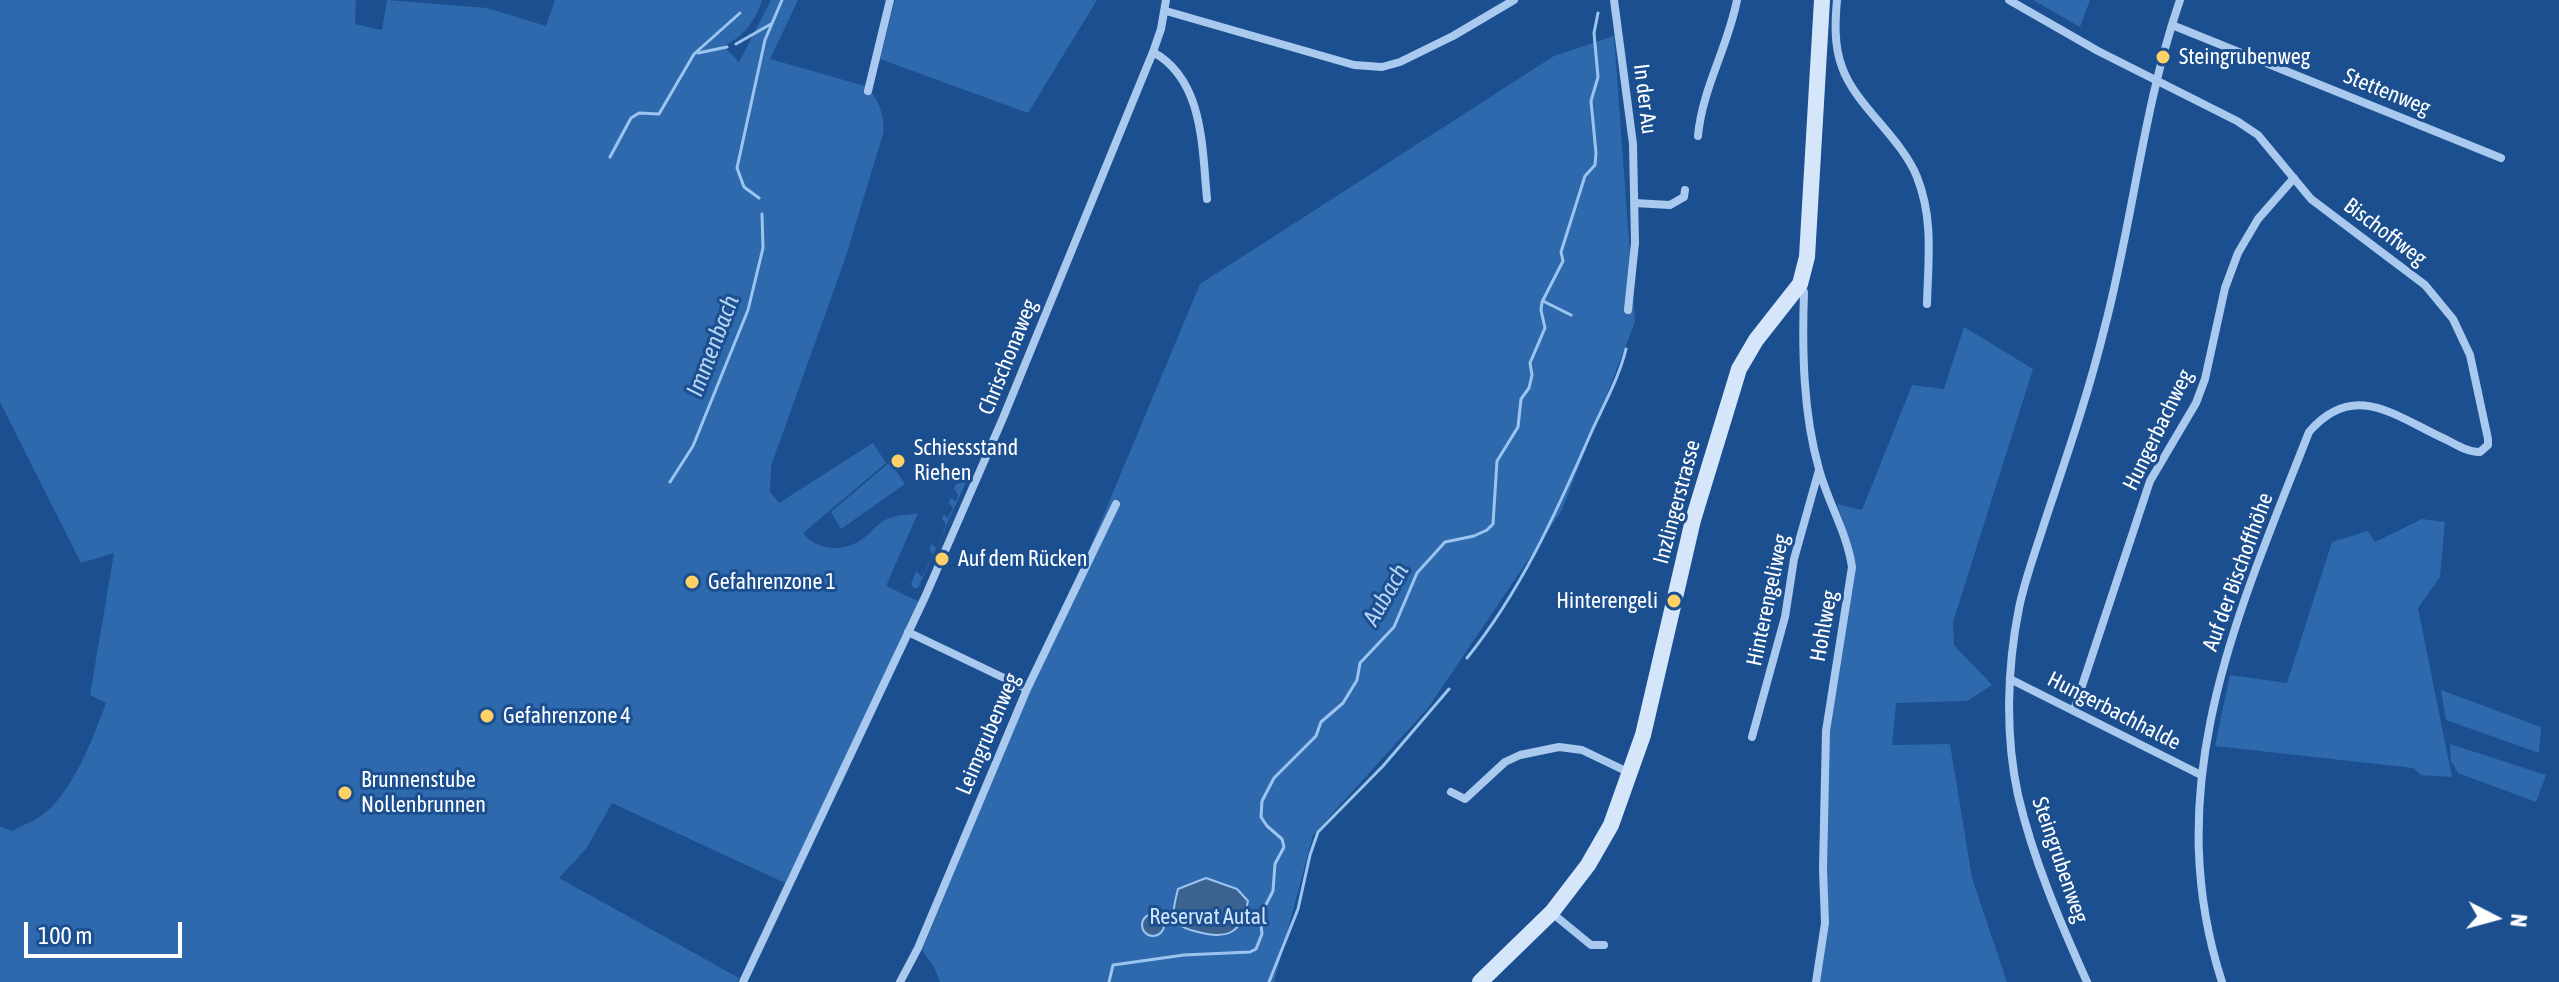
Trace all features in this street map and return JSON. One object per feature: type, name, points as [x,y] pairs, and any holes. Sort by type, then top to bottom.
[{"type":"street","points":[[868,91],[890,0]]},
{"type":"street","name":"Chrischonaweg","points":[[743,982],[908,632],[1000,426],[1153,52],[1166,11],[1166,0]]},
{"type":"street","points":[[1166,11],[1354,65],[1382,67],[1421,53],[1514,0]]},
{"type":"street","name":"In der Au","points":[[1614,0],[1633,144],[1635,243],[1628,310]]},
{"type":"street","points":[[1698,136],[1703,103],[1723,53],[1737,0]]},
{"type":"street","name":"Inzlingerstrasse","points":[[1480,982],[1552,912],[1600,847],[1631,773],[1653,695],[1693,520],[1731,392],[1751,347],[1800,284],[1807,257],[1822,0]]},
{"type":"street","points":[[1837,0],[1836,38],[1842,68],[1909,161],[1923,197],[1931,239],[1927,304]]},
{"type":"street","name":"Bischoffweg","points":[[2009,0],[2258,135],[2311,199],[2425,285],[2453,319],[2470,355],[2488,439],[2488,445],[2480,452],[2454,444]]},
{"type":"street","name":"Steingrubenweg","points":[[2087,982],[2029,834],[2018,792],[2012,742],[2010,679],[2020,604],[2087,394],[2105,327],[2156,80],[2180,0]]},
{"type":"street","name":"Stettenweg","points":[[2172,25],[2501,158]]},
{"type":"street","points":[[1153,52],[1166,59],[1191,92],[1201,140],[1207,199]]},
{"type":"street","name":"Hungerbachweg","points":[[2074,710],[2150,481],[2196,403],[2205,379],[2225,288],[2238,253],[2258,219],[2294,178]]},
{"type":"street","points":[[1634,203],[1670,205],[1684,197],[1685,190]]},
{"type":"street","name":"Hohlweg","points":[[1800,284],[1804,292],[1804,369],[1819,469],[1849,545],[1852,567],[1826,731],[1825,923],[1816,982]]},
{"type":"street","name":"Auf der Bischoffhöhe","points":[[2222,982],[2201,903],[2196,840],[2201,775],[2215,698],[2237,615],[2309,432],[2323,416],[2343,406],[2360,404],[2376,407],[2454,444]]},
{"type":"street","name":"Hinterengeliweg","points":[[1752,737],[1785,617],[1794,559],[1819,469]]},
{"type":"street","name":"Leimgrubenweg","points":[[900,982],[918,948],[1027,689],[1116,504]]},
{"type":"street","points":[[908,632],[1027,689]]},
{"type":"street","name":"Hungerbachhalde","points":[[2010,679],[2201,775]]},
{"type":"street","points":[[1451,792],[1465,799],[1505,762],[1520,755],[1559,747],[1582,750],[1631,773]]},
{"type":"street","points":[[1552,912],[1591,945],[1604,945]]},
{"type":"green space","points":[[0,0],[356,0],[355,24],[382,30],[387,0],[487,8],[546,26],[555,0],[762,0],[748,28],[723,46],[739,62],[771,0],[798,0],[770,59],[865,86],[874,95],[882,114],[883,134],[845,259],[771,466],[770,492],[779,503],[873,443],[886,463],[803,533],[815,543],[838,548],[861,540],[887,519],[918,513],[886,586],[922,603],[785,883],[612,803],[586,849],[559,878],[739,978],[737,982],[0,982],[0,826],[12,831],[41,816],[55,803],[74,777],[95,732],[106,703],[90,695],[114,553],[81,563],[0,402]]},
{"type":"green space","points":[[895,0],[1097,0],[1028,113],[880,59]]},
{"type":"green space","points":[[2033,0],[2090,0],[2080,27]]},
{"type":"green space","name":"Reservat Autal","points":[[1614,36],[1635,322],[1562,510],[1428,708],[1313,835],[1274,982],[940,982],[922,950],[1200,284],[1554,56]]},
{"type":"green space","points":[[1964,327],[2033,369],[1953,622],[1954,645],[1992,685],[1967,701],[1896,703],[1892,745],[1950,744],[1972,878],[2007,982],[1818,982],[1826,939],[1826,758],[1853,573],[1851,543],[1837,504],[1862,510],[1912,385],[1944,389]]},
{"type":"green space","name":"Gefahrenzone 1","points":[[890,462],[905,484],[841,529],[831,512]]},
{"type":"green space","points":[[966,482],[918,588],[914,588],[911,584],[916,571],[922,577],[933,554],[929,549],[932,544],[936,548],[946,524],[942,519],[944,515],[948,518],[953,508],[949,503],[951,498],[956,502],[958,495],[954,488],[956,484]]},
{"type":"green space","points":[[2422,519],[2445,522],[2440,577],[2418,608],[2452,777],[2421,775],[2413,768],[2215,746],[2230,675],[2287,683],[2332,542],[2368,531],[2375,542]]},
{"type":"green space","points":[[2441,690],[2541,727],[2539,753],[2446,720]]},
{"type":"green space","points":[[2450,744],[2546,775],[2536,802],[2458,773],[2451,761]]},
{"type":"shaded area","points":[[1206,878],[1237,889],[1248,901],[1242,920],[1232,932],[1209,934],[1186,928],[1176,921],[1174,910],[1178,889]]},
{"type":"shaded area","points":[[1149,914],[1157,914],[1164,925],[1157,936],[1149,936],[1142,929],[1142,921]]},
{"type":"waterway","name":"Immenbach","points":[[759,198],[744,187],[737,168],[765,40],[782,0]]},
{"type":"waterway","points":[[610,157],[631,118],[639,113],[659,114],[694,54],[740,13]]},
{"type":"waterway","name":"Aubach","points":[[1109,982],[1113,965],[1256,949],[1262,934],[1260,916],[1273,891],[1275,864],[1284,847],[1282,839],[1261,817],[1262,801],[1274,778],[1316,736],[1321,722],[1343,703],[1357,680],[1360,663],[1394,627],[1417,573],[1445,542],[1474,536],[1493,524],[1497,461],[1518,427],[1521,399],[1529,388],[1532,375],[1530,363],[1545,328],[1542,302],[1563,261],[1561,252],[1585,176],[1595,165],[1591,101],[1598,77],[1594,33],[1598,13]]},
{"type":"waterway","points":[[736,44],[771,24]]},
{"type":"waterway","points":[[698,53],[727,47]]},
{"type":"waterway","name":"Immenbach","points":[[670,482],[693,446],[748,310],[763,248],[762,214]]},
{"type":"waterway","points":[[1543,301],[1571,315]]},
{"type":"waterway","name":"Aubach","points":[[1467,658],[1504,606],[1536,550],[1610,392],[1626,349]]},
{"type":"waterway","name":"Aubach","points":[[1269,982],[1298,909],[1318,832],[1383,766],[1449,689]]},
{"type":"place","name":"Steingrubenweg","points":[[2163,57]]},
{"type":"place","name":"Schiessstand Riehen","points":[[898,461]]},
{"type":"place","name":"Auf dem Rücken","points":[[942,559]]},
{"type":"place","name":"Gefahrenzone 1","points":[[692,582]]},
{"type":"place","name":"Hinterengeli","points":[[1674,601]]},
{"type":"place","name":"Gefahrenzone 4","points":[[487,716]]},
{"type":"place","name":"Brunnenstube Nollenbrunnen","points":[[345,793]]}]
